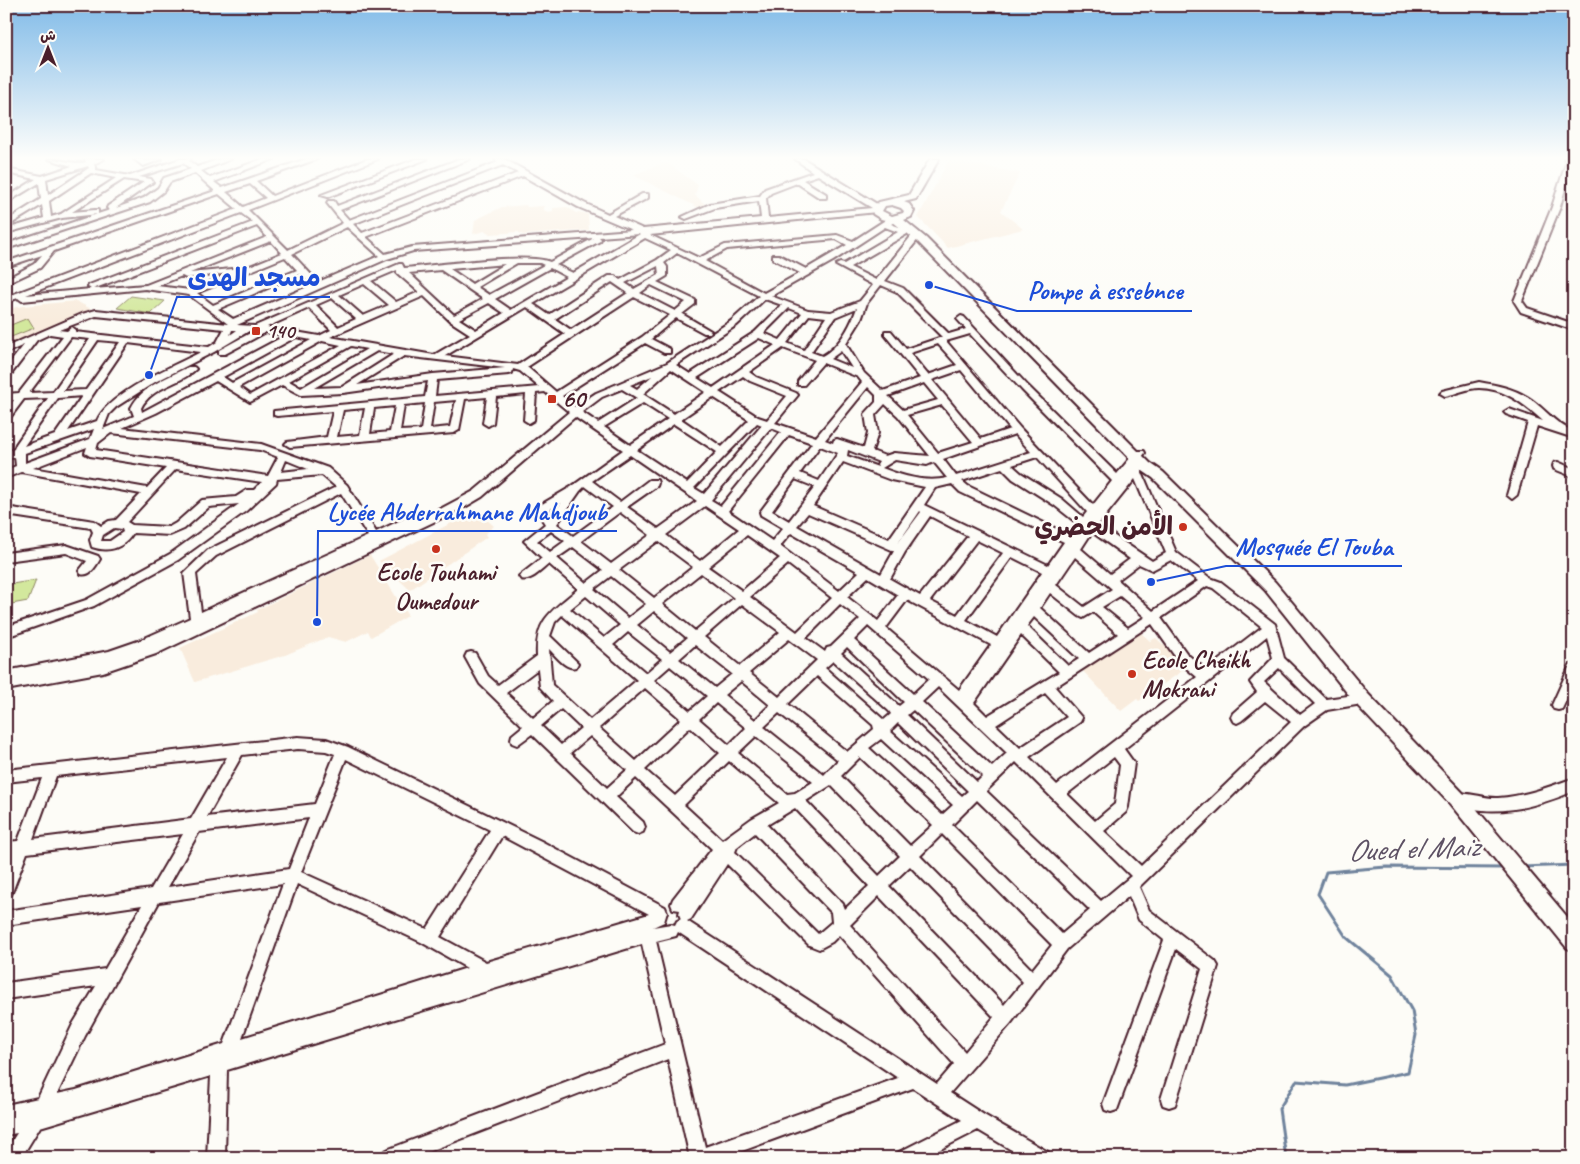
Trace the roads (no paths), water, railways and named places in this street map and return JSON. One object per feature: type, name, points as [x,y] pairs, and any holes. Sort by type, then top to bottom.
[{"type":"main road","points":[[891,215],[895,213]]},
{"type":"main road","points":[[891,215],[916,236],[1140,460]]},
{"type":"main road","points":[[891,215],[1270,586],[1362,700],[1457,799],[1574,941]]},
{"type":"street","points":[[6,225],[25,213]]},
{"type":"street","points":[[47,213],[48,220]]},
{"type":"street","points":[[62,216],[66,213]]},
{"type":"street","points":[[6,231],[62,216],[88,213]]},
{"type":"street","points":[[6,247],[103,213]]},
{"type":"street","points":[[6,265],[158,213]]},
{"type":"street","points":[[6,300],[232,213]]},
{"type":"street","points":[[245,213],[273,238],[316,286]]},
{"type":"street","points":[[339,213],[381,258]]},
{"type":"street","points":[[190,293],[286,254],[347,223],[372,213]]},
{"type":"street","points":[[361,236],[421,213]]},
{"type":"street","points":[[601,213],[645,232]]},
{"type":"street","points":[[607,213],[786,306],[807,312],[832,315],[863,303]]},
{"type":"street","points":[[686,217],[695,213]]},
{"type":"street","points":[[764,213],[765,220]]},
{"type":"street","points":[[402,253],[597,239],[645,232],[840,213]]},
{"type":"street","points":[[871,213],[891,215]]},
{"type":"street","points":[[844,267],[904,232],[888,213]]},
{"type":"street","points":[[1553,213],[1518,301],[1524,310],[1574,326]]},
{"type":"street","points":[[221,344],[230,325],[381,258],[422,248],[854,216],[891,215]]},
{"type":"street","points":[[377,540],[473,490],[560,418],[599,395],[670,365],[734,323],[764,296],[830,259],[891,215]]},
{"type":"street","points":[[81,292],[258,223]]},
{"type":"street","points":[[55,230],[65,245]]},
{"type":"street","points":[[435,358],[574,277],[645,232]]},
{"type":"street","points":[[801,383],[819,362],[836,352],[857,320],[863,303],[916,236]]},
{"type":"street","points":[[699,261],[725,247],[837,237],[852,244]]},
{"type":"street","points":[[145,287],[182,275],[273,238]]},
{"type":"street","points":[[453,319],[597,239]]},
{"type":"street","points":[[471,265],[474,249]]},
{"type":"street","points":[[6,282],[38,266],[52,250]]},
{"type":"street","points":[[620,283],[660,262],[676,250]]},
{"type":"street","points":[[400,268],[402,253]]},
{"type":"street","points":[[776,257],[805,272]]},
{"type":"street","points":[[830,259],[878,283],[900,290],[944,339],[962,366],[1017,430],[1093,511]]},
{"type":"street","points":[[324,471],[273,478],[90,453],[94,441],[105,426],[105,413],[135,390],[221,344],[364,280],[400,268],[442,267],[517,261],[541,261],[574,277]]},
{"type":"street","points":[[472,287],[517,261]]},
{"type":"street","points":[[283,381],[301,392],[343,390],[433,377],[521,369],[569,333],[663,276],[663,267],[660,262]]},
{"type":"street","points":[[442,267],[511,314]]},
{"type":"street","points":[[400,268],[453,319],[476,334]]},
{"type":"street","points":[[182,275],[195,276],[249,269]]},
{"type":"street","points":[[211,309],[301,271]]},
{"type":"street","points":[[549,319],[612,278],[634,293],[707,332]]},
{"type":"street","points":[[364,280],[394,306]]},
{"type":"street","points":[[559,399],[692,302],[651,282]]},
{"type":"street","points":[[6,300],[145,287],[190,293],[230,325]]},
{"type":"street","points":[[232,387],[321,338],[426,292]]},
{"type":"street","points":[[332,294],[362,320]]},
{"type":"street","points":[[310,304],[337,332]]},
{"type":"street","points":[[528,304],[569,333]]},
{"type":"street","points":[[690,378],[758,334],[786,306]]},
{"type":"street","points":[[807,312],[781,345],[541,510],[551,525],[696,637],[848,760]]},
{"type":"street","points":[[6,350],[85,316],[103,313],[256,328],[402,353],[521,369],[573,411],[773,546],[868,618],[963,702],[1095,830],[1136,880],[1144,915],[1210,966],[1169,1099]]},
{"type":"street","points":[[806,353],[832,315]]},
{"type":"street","points":[[6,417],[68,334],[85,316]]},
{"type":"street","points":[[961,319],[1025,388],[1117,480]]},
{"type":"street","points":[[139,418],[136,408],[140,400],[155,388],[256,328]]},
{"type":"street","points":[[904,352],[972,330]]},
{"type":"street","points":[[50,332],[211,350]]},
{"type":"street","points":[[888,333],[979,442]]},
{"type":"street","points":[[6,456],[60,436],[139,418],[295,334]]},
{"type":"street","points":[[758,334],[781,345],[825,359],[865,378]]},
{"type":"street","points":[[21,469],[19,446],[96,337]]},
{"type":"street","points":[[645,338],[667,351]]},
{"type":"street","points":[[6,375],[34,339]]},
{"type":"street","points":[[60,436],[125,341]]},
{"type":"street","points":[[216,376],[250,399],[350,343]]},
{"type":"street","points":[[841,344],[865,378],[901,414],[954,480],[964,489],[1075,545],[1120,590],[1154,618],[1184,658],[1206,677]]},
{"type":"street","points":[[301,392],[376,348]]},
{"type":"street","points":[[343,390],[402,353]]},
{"type":"street","points":[[670,365],[755,420],[786,432],[820,440],[844,451],[878,472],[932,486],[1038,453]]},
{"type":"street","points":[[598,427],[640,396],[670,365]]},
{"type":"street","points":[[880,395],[962,366]]},
{"type":"street","points":[[742,371],[753,379],[793,395],[704,501],[587,588],[550,619],[545,638],[543,659],[546,687],[675,805],[727,848],[814,940],[819,942],[840,925],[992,776],[1017,755],[1076,718],[1046,686]]},
{"type":"street","points":[[425,433],[433,377]]},
{"type":"street","points":[[865,378],[765,512],[792,526],[883,581],[1002,645]]},
{"type":"street","points":[[622,384],[722,451]]},
{"type":"street","points":[[1445,393],[1479,385],[1506,390],[1525,400],[1560,430]]},
{"type":"street","points":[[277,413],[548,389]]},
{"type":"street","points":[[529,420],[531,391]]},
{"type":"street","points":[[6,397],[89,393]]},
{"type":"street","points":[[488,424],[492,394]]},
{"type":"street","points":[[867,452],[874,432],[870,414],[881,403],[880,395]]},
{"type":"street","points":[[290,444],[454,430],[461,397]]},
{"type":"street","points":[[559,399],[560,418]]},
{"type":"street","points":[[901,414],[945,401]]},
{"type":"street","points":[[394,435],[400,402]]},
{"type":"street","points":[[364,438],[370,405]]},
{"type":"street","points":[[331,441],[339,408]]},
{"type":"street","points":[[6,685],[103,667],[152,650],[196,626],[377,540],[470,499],[573,411]]},
{"type":"street","points":[[1509,412],[1574,435]]},
{"type":"street","points":[[688,488],[722,451],[755,420]]},
{"type":"street","points":[[1512,495],[1533,421]]},
{"type":"street","points":[[105,426],[261,447],[283,457],[324,471],[343,488],[377,540]]},
{"type":"street","points":[[878,472],[885,460],[894,456],[923,461],[937,458],[1017,430]]},
{"type":"street","points":[[722,512],[786,432]]},
{"type":"street","points":[[6,474],[94,441]]},
{"type":"street","points":[[844,451],[867,452],[885,460]]},
{"type":"street","points":[[773,546],[806,508],[844,451]]},
{"type":"street","points":[[6,632],[90,603],[174,557],[242,508],[273,478],[283,457]]},
{"type":"street","points":[[1088,525],[1093,511],[1117,480],[1140,460]]},
{"type":"street","points":[[963,702],[1088,525],[1140,460]]},
{"type":"street","points":[[1140,460],[1172,555],[1206,581],[1217,585],[1271,627],[1278,660],[1324,705]]},
{"type":"street","points":[[1004,464],[1017,476],[1058,502],[1138,559],[1152,566],[1172,555]]},
{"type":"street","points":[[81,553],[99,546],[109,546],[120,542],[124,538],[124,527],[149,492],[174,465]]},
{"type":"street","points":[[1558,466],[1574,473]]},
{"type":"street","points":[[21,469],[149,492]]},
{"type":"street","points":[[793,474],[821,486]]},
{"type":"street","points":[[99,546],[95,540],[99,532],[108,526],[170,531],[180,526],[206,503],[238,501],[273,478]]},
{"type":"street","points":[[526,576],[653,483]]},
{"type":"street","points":[[581,484],[620,507],[824,660],[893,708],[976,792],[1100,910]]},
{"type":"street","points":[[581,484],[551,525],[529,540],[628,625],[754,726],[828,780],[910,856],[1032,981]]},
{"type":"street","points":[[883,581],[897,546],[922,509],[932,486]]},
{"type":"street","points":[[196,626],[190,573],[212,553],[343,488]]},
{"type":"street","points":[[806,508],[897,546]]},
{"type":"street","points":[[922,509],[1054,573]]},
{"type":"street","points":[[6,511],[94,526],[99,532]]},
{"type":"street","points":[[604,645],[747,529]]},
{"type":"street","points":[[923,601],[975,535]]},
{"type":"street","points":[[6,557],[66,549],[94,559],[85,571]]},
{"type":"street","points":[[959,621],[1010,552]]},
{"type":"street","points":[[561,753],[788,558]]},
{"type":"street","points":[[1110,580],[1138,559]]},
{"type":"street","points":[[607,797],[716,695],[793,635],[867,571]]},
{"type":"street","points":[[1002,645],[1021,627],[1050,586],[1054,573]]},
{"type":"street","points":[[986,724],[1127,636],[1206,581]]},
{"type":"street","points":[[1050,586],[1083,613],[1120,590]]},
{"type":"street","points":[[879,628],[906,593]]},
{"type":"street","points":[[1095,607],[1127,636]]},
{"type":"street","points":[[562,608],[780,797],[787,800],[796,799]]},
{"type":"street","points":[[1033,609],[1088,660]]},
{"type":"street","points":[[675,805],[754,726],[868,618]]},
{"type":"street","points":[[6,676],[109,656],[196,626]]},
{"type":"street","points":[[1021,627],[1068,673]]},
{"type":"street","points":[[1057,794],[1271,627]]},
{"type":"street","points":[[545,638],[572,663]]},
{"type":"street","points":[[846,639],[992,776]]},
{"type":"street","points":[[472,657],[484,680],[638,827]]},
{"type":"street","points":[[497,693],[543,659]]},
{"type":"street","points":[[824,660],[879,722],[881,731],[962,805]]},
{"type":"street","points":[[1278,660],[1256,682],[1264,693],[1300,722]]},
{"type":"street","points":[[1558,705],[1574,669]]},
{"type":"street","points":[[6,1127],[32,1122],[220,1066],[647,935],[679,919],[727,848],[756,824],[828,780],[860,748],[937,680]]},
{"type":"street","points":[[1237,717],[1264,693]]},
{"type":"street","points":[[938,1094],[1005,1017],[1062,944],[1136,880],[1300,722],[1324,705],[1362,700]]},
{"type":"street","points":[[517,740],[562,701]]},
{"type":"street","points":[[6,776],[51,773],[315,743],[343,751],[499,828],[660,914]]},
{"type":"street","points":[[860,748],[942,824],[1062,944]]},
{"type":"street","points":[[1095,830],[1121,808],[1127,763],[1115,748]]},
{"type":"street","points":[[11,1158],[43,1106],[79,1030],[237,751]]},
{"type":"street","points":[[230,1051],[293,875],[343,751]]},
{"type":"street","points":[[6,890],[51,773]]},
{"type":"street","points":[[1457,799],[1488,805],[1517,802],[1559,791],[1574,784]]},
{"type":"street","points":[[796,799],[1005,1017]]},
{"type":"street","points":[[6,849],[319,810]]},
{"type":"street","points":[[756,824],[838,909],[840,925],[966,1064]]},
{"type":"street","points":[[426,937],[432,935],[437,928],[499,828]]},
{"type":"street","points":[[6,918],[293,875],[426,937],[484,970]]},
{"type":"street","points":[[6,1113],[76,1098],[484,970],[647,922],[660,914],[668,904],[679,919],[978,1121],[1042,1158]]},
{"type":"street","points":[[660,914],[662,927],[679,919]]},
{"type":"street","points":[[647,935],[699,1158],[916,1079]]},
{"type":"street","points":[[1111,1104],[1173,937]]},
{"type":"street","points":[[6,991],[109,976]]},
{"type":"street","points":[[389,1158],[673,1049]]},
{"type":"street","points":[[216,1158],[220,1066]]},
{"type":"street","points":[[904,1158],[978,1121]]},
{"type":"waterway","name":"Oued el Maiz","points":[[1522,867],[1574,865]]},
{"type":"waterway","name":"Oued el Maiz","points":[[1286,1158],[1279,1109],[1296,1081],[1345,1085],[1408,1072],[1416,1035],[1412,1011],[1392,975],[1346,937],[1318,894],[1326,872],[1386,867],[1504,868]]},
{"type":"place","name":"Pompe à essebnce","points":[[929,285]]},
{"type":"place","name":"140","points":[[256,331]]},
{"type":"place","name":"مسجد الهدى","points":[[149,375]]},
{"type":"place","name":"60","points":[[552,399]]},
{"type":"place","name":"الأمن الحضري","points":[[1183,527]]},
{"type":"place","name":"Ecole Touhami Oumedour","points":[[436,549]]},
{"type":"place","name":"Mosquée El Touba","points":[[1151,582]]},
{"type":"place","name":"Lycée Abderrahmane Mahdjoub","points":[[317,622]]},
{"type":"place","name":"Ecole Cheikh Mokrani","points":[[1132,674]]}]
